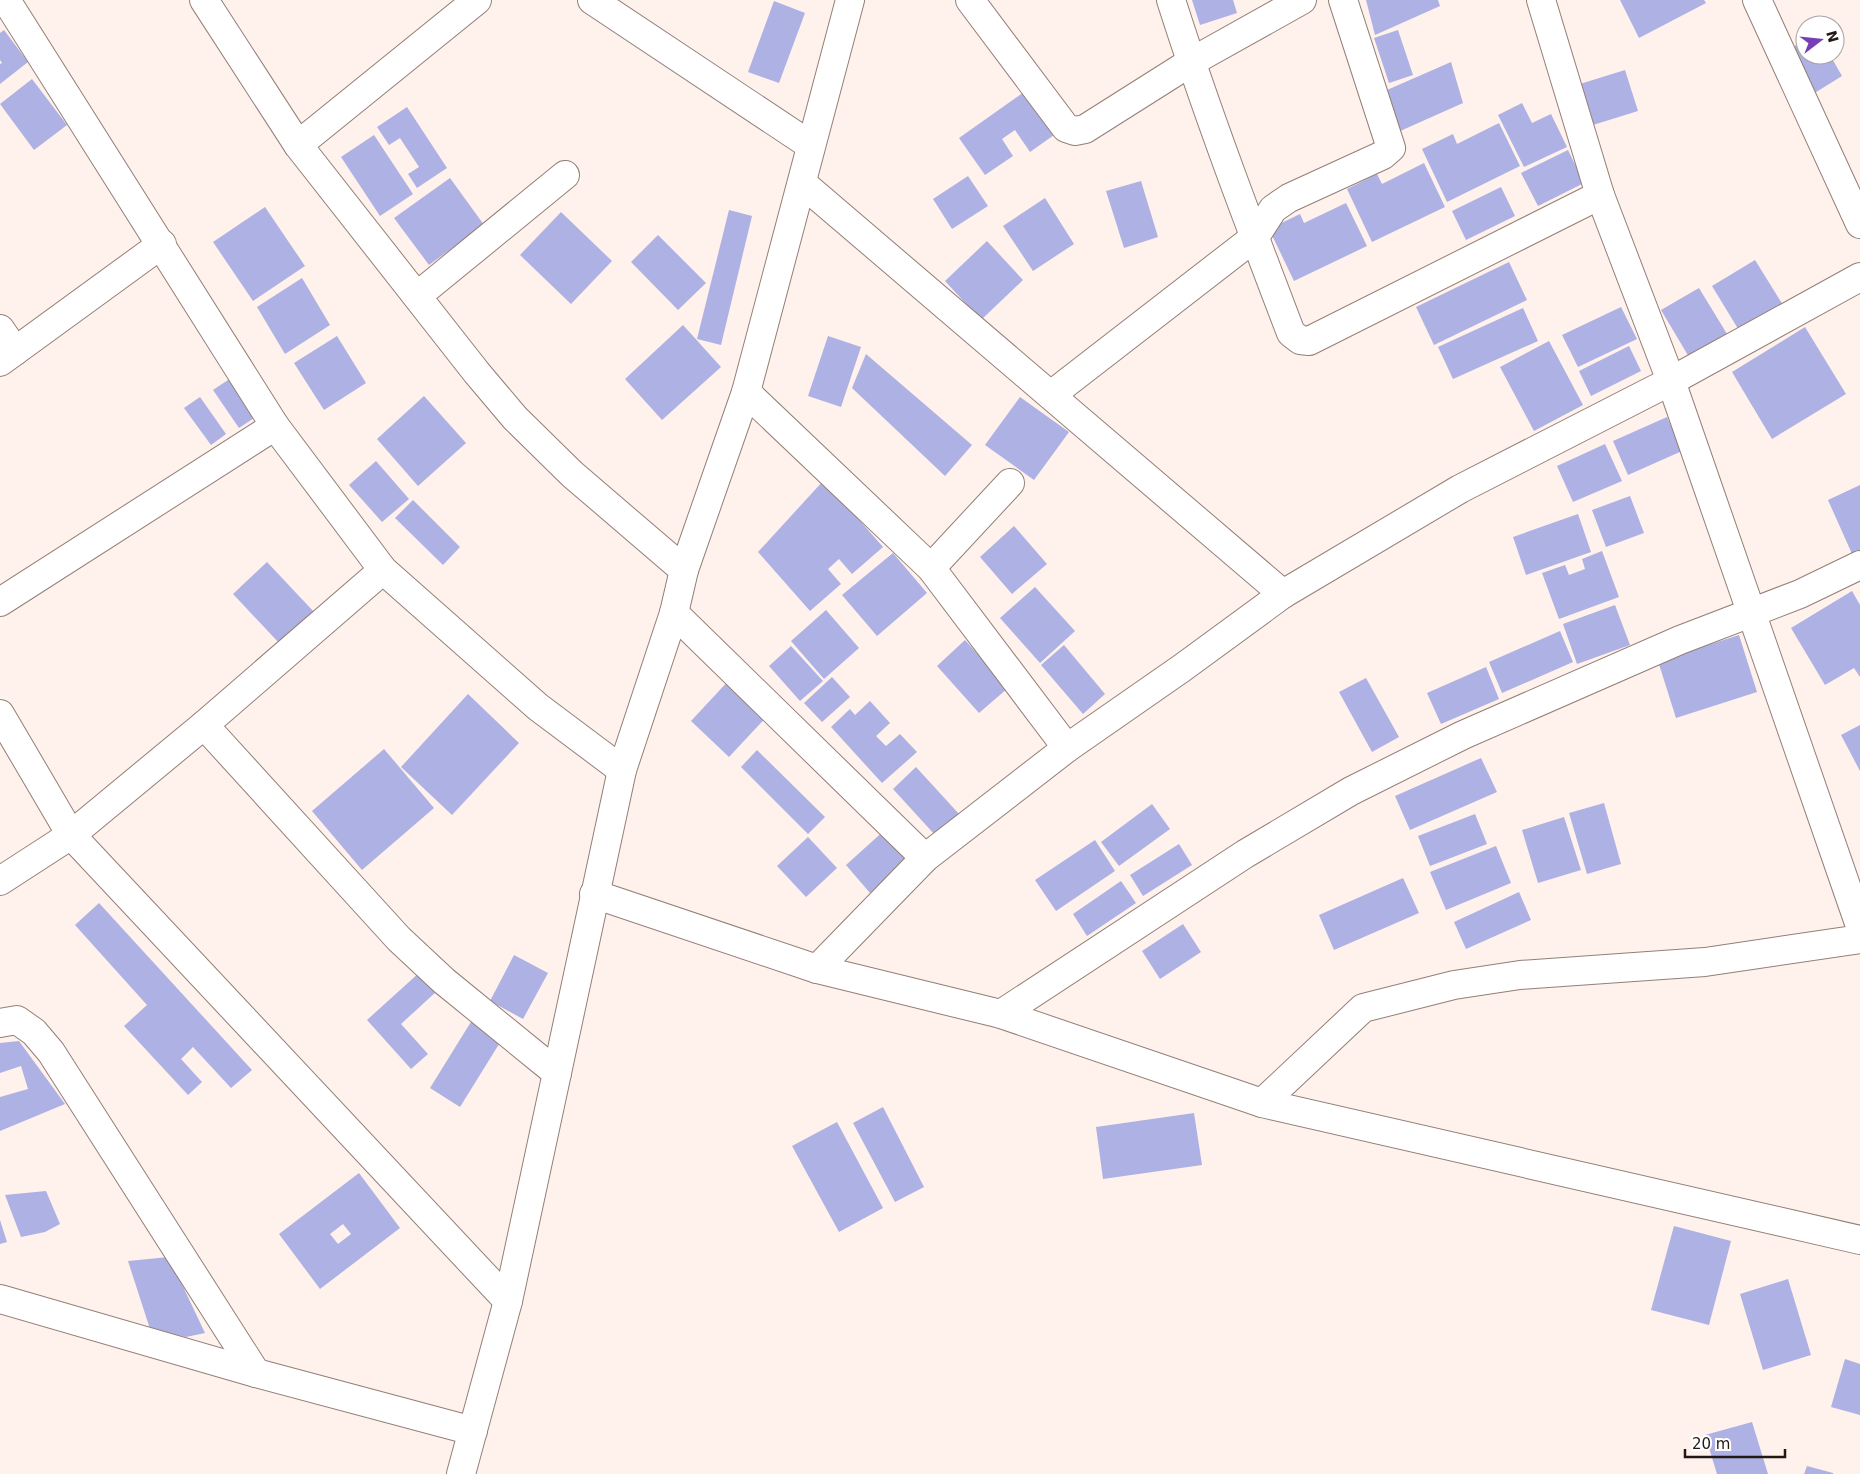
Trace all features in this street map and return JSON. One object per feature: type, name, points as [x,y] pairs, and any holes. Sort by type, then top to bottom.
[{"type":"street","points":[[6,0],[162,244],[274,426],[383,570],[538,706],[622,770]]},
{"type":"street","points":[[204,0],[298,145],[515,418],[572,474],[684,570]]},
{"type":"street","points":[[298,145],[477,0]]},
{"type":"street","points":[[592,0],[810,145]]},
{"type":"street","points":[[461,1474],[508,1301],[622,770],[674,613],[684,570],[746,392],[850,0]]},
{"type":"street","points":[[970,0],[1066,128],[1075,131],[1085,129],[1190,62],[1302,0]]},
{"type":"street","points":[[1171,0],[1190,62],[1291,333],[1300,340],[1309,340],[1600,195]]},
{"type":"street","points":[[1052,395],[1255,237],[1273,209],[1289,198],[1383,155],[1391,148],[1343,0]]},
{"type":"street","points":[[1541,0],[1600,195],[1671,381],[1860,926]]},
{"type":"street","points":[[1757,0],[1860,224]]},
{"type":"street","points":[[417,296],[565,175]]},
{"type":"street","points":[[802,183],[1283,594]]},
{"type":"street","points":[[5,347],[162,244]]},
{"type":"street","points":[[817,969],[925,858],[1067,748],[1182,668],[1283,594],[1460,489],[1671,381],[1860,276]]},
{"type":"street","points":[[746,392],[932,568],[1067,748]]},
{"type":"street","points":[[0,602],[274,426]]},
{"type":"street","points":[[932,568],[1010,483]]},
{"type":"street","points":[[1001,1014],[1245,854],[1351,792],[1463,735],[1680,640],[1800,594],[1860,565]]},
{"type":"street","points":[[0,881],[71,835],[204,725],[383,570]]},
{"type":"street","points":[[674,613],[925,858]]},
{"type":"street","points":[[0,714],[71,835],[508,1301]]},
{"type":"street","points":[[204,725],[399,939],[444,981],[557,1073]]},
{"type":"street","points":[[594,894],[817,969],[1001,1014],[1262,1103],[1860,1240]]},
{"type":"street","points":[[1262,1103],[1363,1008],[1454,985],[1520,975],[1705,962],[1860,939]]},
{"type":"street","points":[[0,1023],[17,1020],[34,1032],[51,1052],[256,1373]]},
{"type":"street","points":[[0,1299],[256,1373],[473,1431]]},
{"type":"building","points":[[1192,0],[1233,0],[1237,13],[1200,25]]},
{"type":"building","points":[[1366,0],[1438,0],[1440,6],[1375,35]]},
{"type":"building","points":[[1620,0],[1704,0],[1706,3],[1639,38]]},
{"type":"building","points":[[774,1],[805,13],[779,83],[748,72]]},
{"type":"building","points":[[4,30],[28,62],[0,84],[0,64],[2,63],[0,60],[0,33]]},
{"type":"building","points":[[1398,30],[1413,75],[1389,83],[1374,38]]},
{"type":"building","points":[[1795,46],[1795,65],[1836,65],[1842,76],[1813,94],[1786,51]]},
{"type":"building","points":[[1451,62],[1463,103],[1398,132],[1387,90]]},
{"type":"building","points":[[1625,70],[1638,111],[1593,125],[1580,84]]},
{"type":"building","points":[[32,79],[67,125],[34,150],[0,104]]},
{"type":"building","points":[[1024,92],[1054,135],[1030,152],[1015,130],[1002,139],[1013,156],[985,175],[959,138]]},
{"type":"building","points":[[1522,103],[1532,123],[1551,114],[1567,147],[1524,167],[1498,115]]},
{"type":"building","points":[[407,107],[447,168],[417,188],[408,174],[419,167],[400,138],[389,145],[377,127]]},
{"type":"building","points":[[1499,123],[1520,166],[1447,202],[1422,149],[1453,134],[1457,144]]},
{"type":"building","points":[[374,135],[413,194],[380,216],[341,157]]},
{"type":"building","points":[[1568,150],[1584,183],[1538,206],[1521,173]]},
{"type":"building","points":[[1424,163],[1445,207],[1372,242],[1347,189],[1377,174],[1382,184]]},
{"type":"building","points":[[968,176],[988,206],[952,229],[933,199]]},
{"type":"building","points":[[450,178],[484,225],[429,265],[394,218]]},
{"type":"building","points":[[1141,181],[1158,237],[1124,248],[1106,191]]},
{"type":"building","points":[[1501,187],[1515,216],[1466,240],[1452,211]]},
{"type":"building","points":[[1045,198],[1074,244],[1033,271],[1003,226]]},
{"type":"building","points":[[1346,203],[1367,246],[1294,281],[1269,229],[1300,214],[1304,223]]},
{"type":"building","points":[[265,207],[305,266],[253,301],[213,242]]},
{"type":"building","points":[[729,210],[752,216],[721,345],[697,339]]},
{"type":"building","points":[[561,212],[612,261],[571,304],[520,255]]},
{"type":"building","points":[[658,235],[706,283],[678,310],[631,262]]},
{"type":"building","points":[[987,241],[1023,280],[981,320],[945,281]]},
{"type":"building","points":[[1755,260],[1783,305],[1740,332],[1712,286]]},
{"type":"building","points":[[1509,262],[1527,300],[1434,345],[1416,307]]},
{"type":"building","points":[[302,278],[330,325],[285,354],[257,307]]},
{"type":"building","points":[[1699,288],[1727,334],[1689,357],[1661,310]]},
{"type":"building","points":[[1621,307],[1637,339],[1578,367],[1562,335]]},
{"type":"building","points":[[1523,308],[1538,341],[1453,379],[1438,347]]},
{"type":"building","points":[[683,325],[721,367],[662,420],[625,379]]},
{"type":"building","points":[[1805,327],[1846,394],[1772,439],[1732,372]]},
{"type":"building","points":[[337,336],[366,383],[324,410],[294,363]]},
{"type":"building","points":[[828,336],[861,347],[841,407],[808,396]]},
{"type":"building","points":[[1549,341],[1583,405],[1534,431],[1500,367]]},
{"type":"building","points":[[1629,346],[1641,371],[1591,396],[1579,371]]},
{"type":"building","points":[[866,354],[972,445],[945,476],[852,388]]},
{"type":"building","points":[[231,378],[257,416],[239,428],[213,390]]},
{"type":"building","points":[[424,396],[466,443],[418,486],[377,439]]},
{"type":"building","points":[[200,397],[226,434],[211,445],[184,408]]},
{"type":"building","points":[[1020,397],[1069,432],[1034,480],[985,445]]},
{"type":"building","points":[[1667,417],[1682,451],[1628,475],[1613,441]]},
{"type":"building","points":[[1605,444],[1622,481],[1573,502],[1557,466]]},
{"type":"building","points":[[376,461],[409,499],[382,522],[349,485]]},
{"type":"building","points":[[824,480],[883,547],[852,574],[839,559],[828,569],[841,584],[810,611],[758,552]]},
{"type":"building","points":[[1860,485],[1860,553],[1853,556],[1828,500]]},
{"type":"building","points":[[1630,496],[1644,533],[1606,547],[1592,510]]},
{"type":"building","points":[[413,500],[460,547],[443,565],[395,518]]},
{"type":"building","points":[[1578,514],[1591,552],[1526,575],[1513,537]]},
{"type":"building","points":[[1014,526],[1047,564],[1012,594],[980,557]]},
{"type":"building","points":[[1602,551],[1619,597],[1559,619],[1542,573],[1565,565],[1569,575],[1585,569],[1582,559]]},
{"type":"building","points":[[893,553],[927,593],[877,636],[842,595]]},
{"type":"building","points":[[267,562],[314,612],[280,644],[233,594]]},
{"type":"building","points":[[1035,587],[1075,631],[1040,663],[1000,618]]},
{"type":"building","points":[[1852,591],[1860,605],[1860,677],[1854,668],[1825,685],[1791,628]]},
{"type":"building","points":[[1615,605],[1630,645],[1577,664],[1563,624]]},
{"type":"building","points":[[826,610],[859,648],[824,679],[791,641]]},
{"type":"building","points":[[1560,631],[1573,662],[1502,693],[1489,662]]},
{"type":"building","points":[[1739,635],[1757,692],[1676,718],[1658,661]]},
{"type":"building","points":[[965,640],[1008,688],[979,713],[937,666]]},
{"type":"building","points":[[1064,645],[1105,694],[1083,714],[1041,665]]},
{"type":"building","points":[[791,646],[823,681],[800,701],[769,666]]},
{"type":"building","points":[[1486,667],[1499,699],[1441,724],[1427,693]]},
{"type":"building","points":[[832,677],[850,697],[822,722],[804,703]]},
{"type":"building","points":[[731,678],[769,714],[729,757],[691,721]]},
{"type":"building","points":[[1366,678],[1399,737],[1372,752],[1339,692]]},
{"type":"building","points":[[468,694],[519,743],[452,815],[401,767]]},
{"type":"building","points":[[870,701],[890,723],[876,736],[886,746],[900,734],[917,752],[882,783],[831,727],[850,709],[855,715]]},
{"type":"building","points":[[1860,725],[1860,771],[1841,735]]},
{"type":"building","points":[[384,749],[434,808],[362,870],[312,811]]},
{"type":"building","points":[[757,750],[825,817],[808,834],[741,767]]},
{"type":"building","points":[[1481,758],[1497,792],[1410,830],[1395,796]]},
{"type":"building","points":[[916,767],[959,814],[935,835],[893,789]]},
{"type":"building","points":[[1604,803],[1621,864],[1587,874],[1569,813]]},
{"type":"building","points":[[1152,804],[1170,829],[1119,866],[1101,842]]},
{"type":"building","points":[[1475,814],[1487,844],[1430,866],[1418,836]]},
{"type":"building","points":[[1564,817],[1581,870],[1538,883],[1522,830]]},
{"type":"building","points":[[887,828],[911,855],[870,893],[846,865]]},
{"type":"building","points":[[808,837],[837,868],[806,897],[777,866]]},
{"type":"building","points":[[1095,840],[1115,871],[1056,911],[1035,880]]},
{"type":"building","points":[[1179,844],[1192,865],[1143,896],[1130,875]]},
{"type":"building","points":[[1496,846],[1511,883],[1446,910],[1430,872]]},
{"type":"building","points":[[1403,878],[1419,913],[1334,950],[1319,915]]},
{"type":"building","points":[[1121,881],[1136,903],[1087,936],[1073,914]]},
{"type":"building","points":[[1519,892],[1531,920],[1466,949],[1454,922]]},
{"type":"building","points":[[99,903],[252,1070],[231,1088],[193,1047],[181,1059],[202,1082],[188,1095],[124,1026],[147,1005],[75,925]]},
{"type":"building","points":[[1183,924],[1201,952],[1160,979],[1142,951]]},
{"type":"building","points":[[514,955],[548,973],[523,1019],[490,1001]]},
{"type":"building","points":[[420,972],[437,991],[401,1024],[428,1054],[411,1069],[367,1020]]},
{"type":"building","points":[[474,1017],[504,1036],[460,1107],[430,1088]]},
{"type":"building","points":[[19,1041],[65,1104],[0,1131],[0,1097],[28,1089],[21,1066],[0,1073],[0,1043]]},
{"type":"building","points":[[883,1107],[924,1187],[895,1202],[853,1123]]},
{"type":"building","points":[[1194,1113],[1202,1165],[1103,1179],[1096,1127]]},
{"type":"building","points":[[837,1122],[883,1208],[839,1232],[792,1146]]},
{"type":"building","points":[[359,1173],[400,1228],[320,1289],[279,1234]],"holes":[[[343,1224],[351,1234],[338,1244],[330,1234]]]},
{"type":"building","points":[[46,1191],[60,1224],[45,1232],[21,1237],[5,1195]]},
{"type":"building","points":[[0,1220],[7,1242],[0,1244]]},
{"type":"building","points":[[1674,1226],[1731,1241],[1709,1325],[1651,1310]]},
{"type":"building","points":[[169,1257],[205,1333],[186,1337],[150,1329],[128,1261]]},
{"type":"building","points":[[1788,1279],[1811,1355],[1763,1370],[1740,1294]]},
{"type":"building","points":[[1845,1359],[1860,1364],[1860,1415],[1831,1407]]},
{"type":"building","points":[[1752,1422],[1768,1474],[1717,1474],[1705,1435]]},
{"type":"building","points":[[1807,1466],[1833,1473],[1833,1474],[1804,1474]]}]
